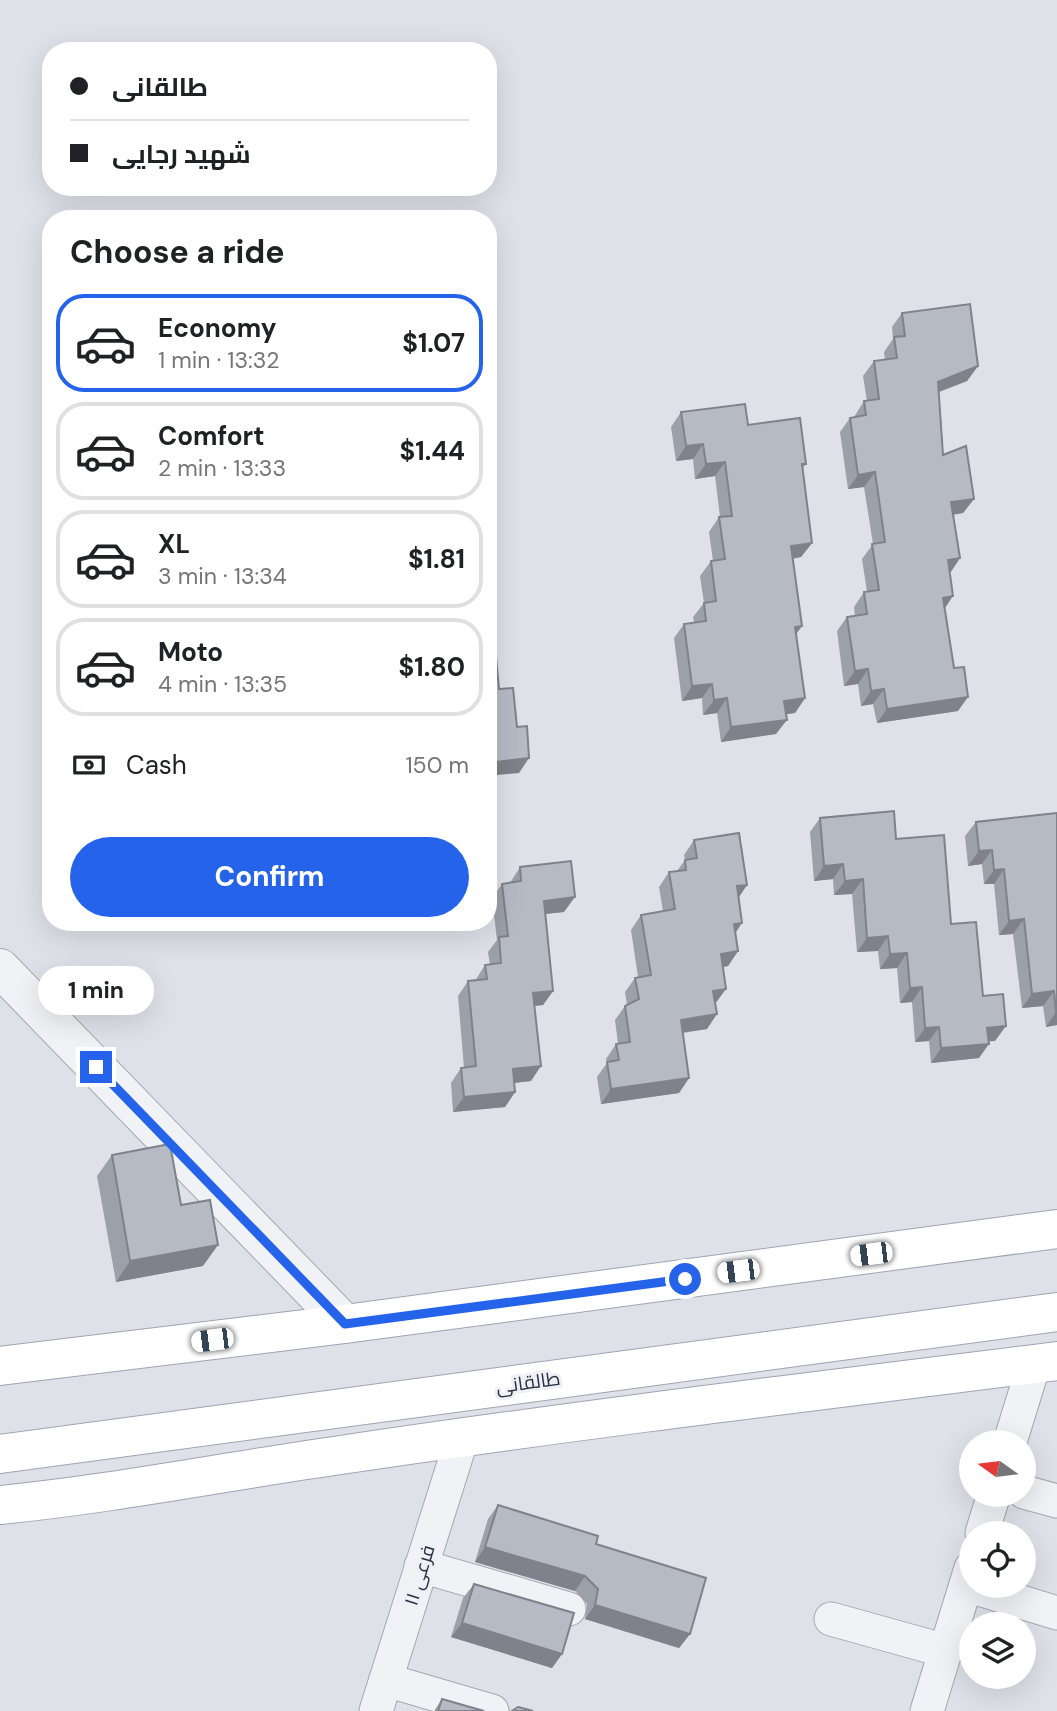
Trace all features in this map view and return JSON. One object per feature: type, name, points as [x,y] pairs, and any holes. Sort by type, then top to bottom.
[{"type":"main road","points":[[0,1366],[345,1324],[1057,1228]]},
{"type":"main road","name":"طالقانی","points":[[0,1454],[1057,1312]]},
{"type":"main road","points":[[0,1505],[87,1497],[462,1438],[1045,1363]]},
{"type":"street","points":[[0,968],[345,1324]]},
{"type":"street","points":[[1015,1430],[1045,1363]]},
{"type":"street","name":"فرعی ۱۱","points":[[381,1696],[462,1438]]},
{"type":"street","points":[[1036,1495],[1057,1501]]},
{"type":"street","points":[[421,1566],[569,1609]]},
{"type":"street","points":[[927,1711],[962,1598]]},
{"type":"street","points":[[1023,1598],[1057,1612]]},
{"type":"street","points":[[831,1619],[946,1651]]},
{"type":"street","points":[[381,1696],[492,1711]]},
{"type":"building","points":[[970,304],[978,366],[938,382],[943,455],[966,446],[974,499],[951,502],[960,558],[948,560],[953,596],[943,598],[954,668],[964,667],[968,697],[887,709],[884,689],[871,691],[868,669],[855,671],[847,617],[867,614],[864,592],[879,590],[872,544],[885,542],[875,472],[858,475],[850,418],[866,415],[864,401],[879,399],[874,361],[897,358],[894,337],[905,336],[902,313]]},
{"type":"building","points":[[745,404],[748,425],[800,418],[806,464],[802,464],[812,543],[791,546],[802,626],[795,627],[805,698],[784,701],[787,720],[731,727],[727,698],[714,700],[712,684],[692,686],[684,624],[706,621],[704,603],[716,601],[711,561],[725,559],[719,517],[732,516],[725,462],[706,464],[703,444],[686,446],[681,412]]},
{"type":"building","points":[[497,667],[499,689],[513,688],[517,727],[527,726],[529,758],[497,762]]},
{"type":"building","points":[[894,811],[896,839],[944,835],[951,924],[976,922],[983,996],[1003,994],[1006,1026],[987,1028],[989,1044],[941,1048],[939,1027],[925,1028],[922,987],[910,988],[907,953],[890,954],[888,936],[867,938],[863,879],[845,881],[843,864],[824,866],[820,818]]},
{"type":"building","points":[[1057,813],[1056,1012],[1054,991],[1032,994],[1024,919],[1009,921],[1004,869],[994,870],[992,850],[979,851],[976,822]]},
{"type":"building","points":[[739,833],[747,885],[737,886],[742,923],[734,924],[738,951],[721,954],[726,989],[713,991],[717,1014],[681,1020],[689,1078],[611,1089],[607,1062],[619,1060],[616,1044],[630,1042],[625,1006],[639,999],[635,978],[651,975],[641,915],[675,909],[669,872],[686,870],[685,860],[697,858],[694,840]]},
{"type":"building","points":[[571,861],[575,897],[544,901],[553,991],[533,993],[541,1066],[513,1069],[515,1092],[464,1097],[461,1068],[476,1066],[468,981],[487,979],[485,965],[501,963],[499,937],[508,936],[502,884],[521,881],[520,867]]},
{"type":"building","points":[[170,1144],[181,1205],[210,1200],[218,1245],[130,1261],[112,1155]]},
{"type":"building","points":[[498,1505],[598,1536],[596,1544],[706,1578],[690,1634],[595,1605],[598,1589],[585,1576],[485,1547]]},
{"type":"building","points":[[474,1584],[574,1613],[562,1654],[462,1623]]},
{"type":"building","points":[[442,1699],[484,1711],[438,1711]]},
{"type":"building","points":[[518,1707],[533,1711],[512,1711]]},
{"type":"route","points":[[96,1067],[345,1324],[685,1279]]}]
